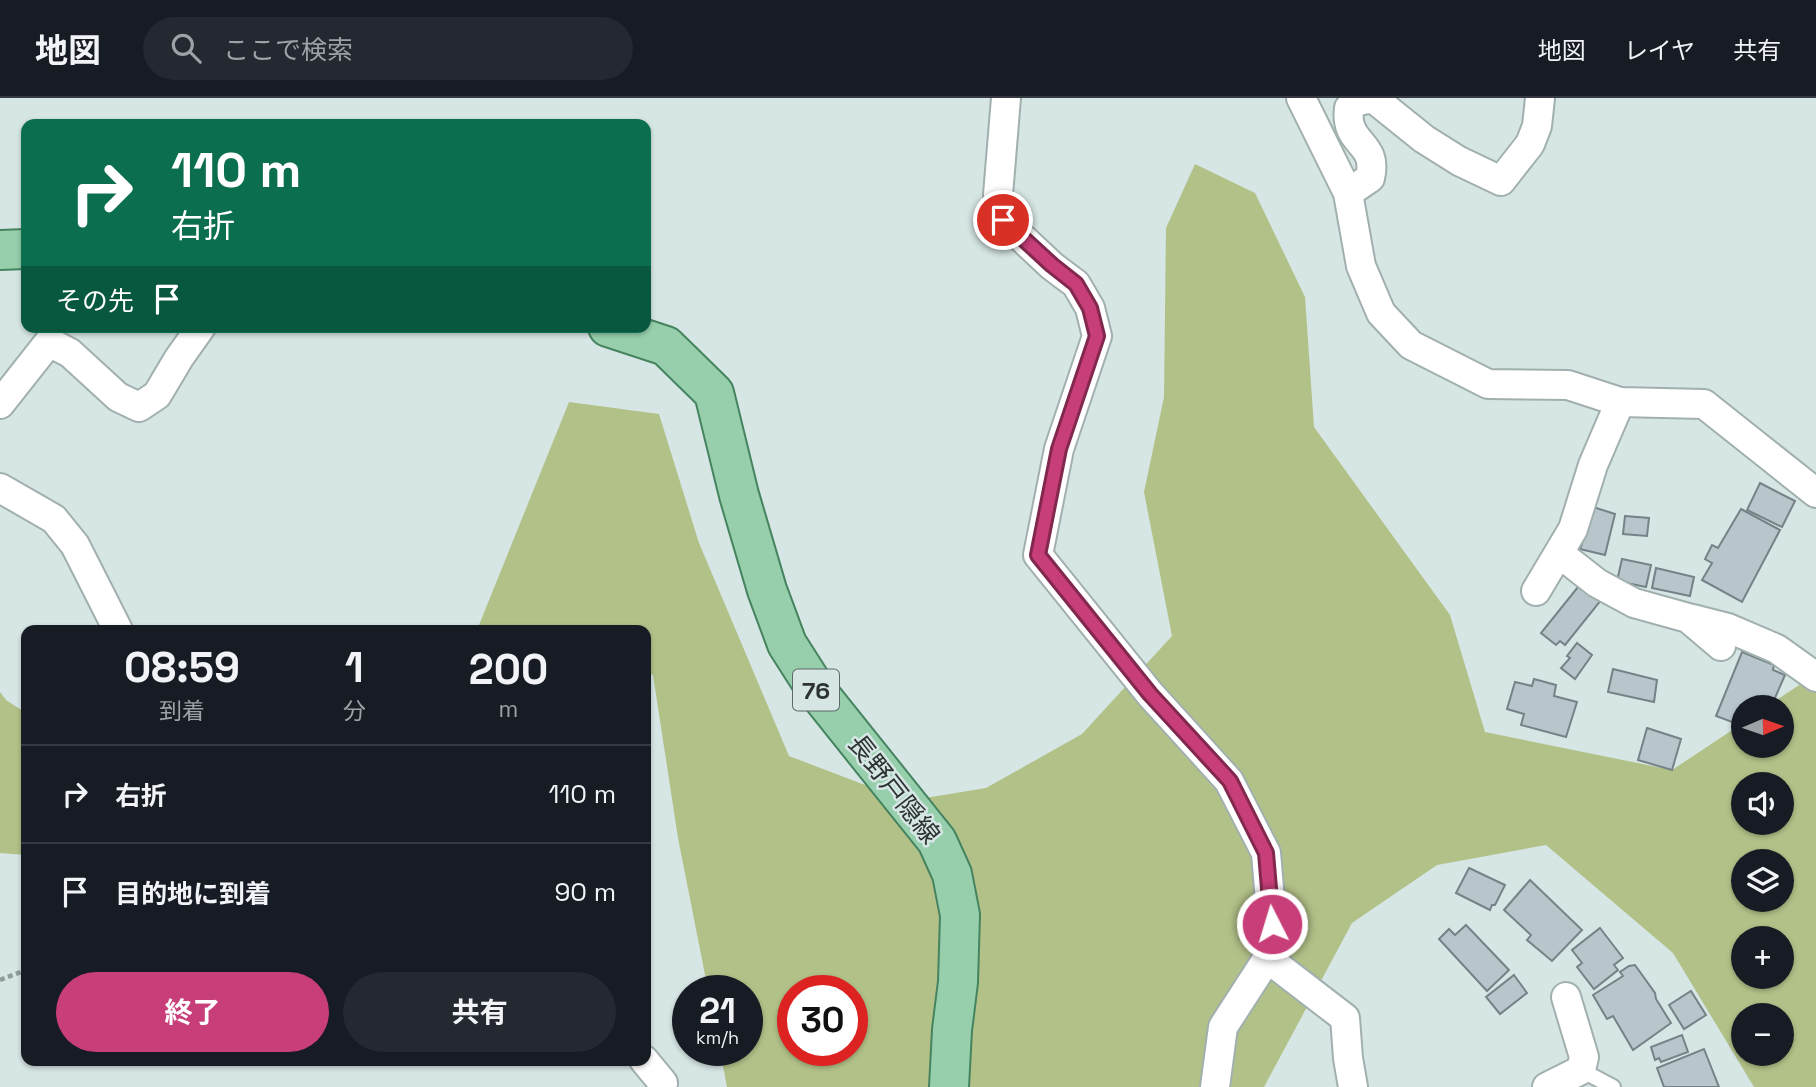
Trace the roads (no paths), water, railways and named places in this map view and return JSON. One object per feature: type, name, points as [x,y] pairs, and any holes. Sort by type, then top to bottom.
[{"type":"main road","points":[[0,250],[21,249]]},
{"type":"main road","name":"長野戸隠線","points":[[626,333],[666,346],[714,393],[746,519],[767,590],[787,643],[817,691],[937,841],[952,874],[960,915],[958,982],[949,1087]]},
{"type":"street","points":[[1006,98],[998,195],[1003,220],[1076,284],[1090,308],[1097,336],[1059,449],[1038,555],[1150,694],[1230,781],[1266,853],[1274,948],[1223,1027],[1215,1087]]},
{"type":"street","points":[[1301,98],[1348,192],[1361,266],[1381,313],[1410,345],[1488,384],[1567,384],[1620,402],[1704,404],[1816,493]]},
{"type":"street","points":[[1348,192],[1370,178],[1373,166],[1371,157],[1352,133],[1348,122],[1349,108],[1358,101],[1373,98],[1424,139],[1460,162],[1501,181],[1530,144],[1537,126],[1540,98]]},
{"type":"street","points":[[0,404],[49,342],[70,354],[118,397],[139,407],[157,395],[197,333]]},
{"type":"street","points":[[1536,591],[1573,529],[1593,465],[1620,402]]},
{"type":"street","points":[[0,488],[54,519],[75,545],[115,625]]},
{"type":"street","points":[[1560,554],[1597,583],[1634,603],[1728,628],[1777,649],[1816,677]]},
{"type":"street","points":[[1688,618],[1721,646]]},
{"type":"street","points":[[1267,958],[1345,1018],[1353,1087]]},
{"type":"street","points":[[1547,1087],[1581,1070],[1584,1057],[1566,997]]},
{"type":"street","points":[[650,1066],[663,1083],[662,1087]]},
{"type":"lane","points":[[1581,1070],[1613,1087]]}]
